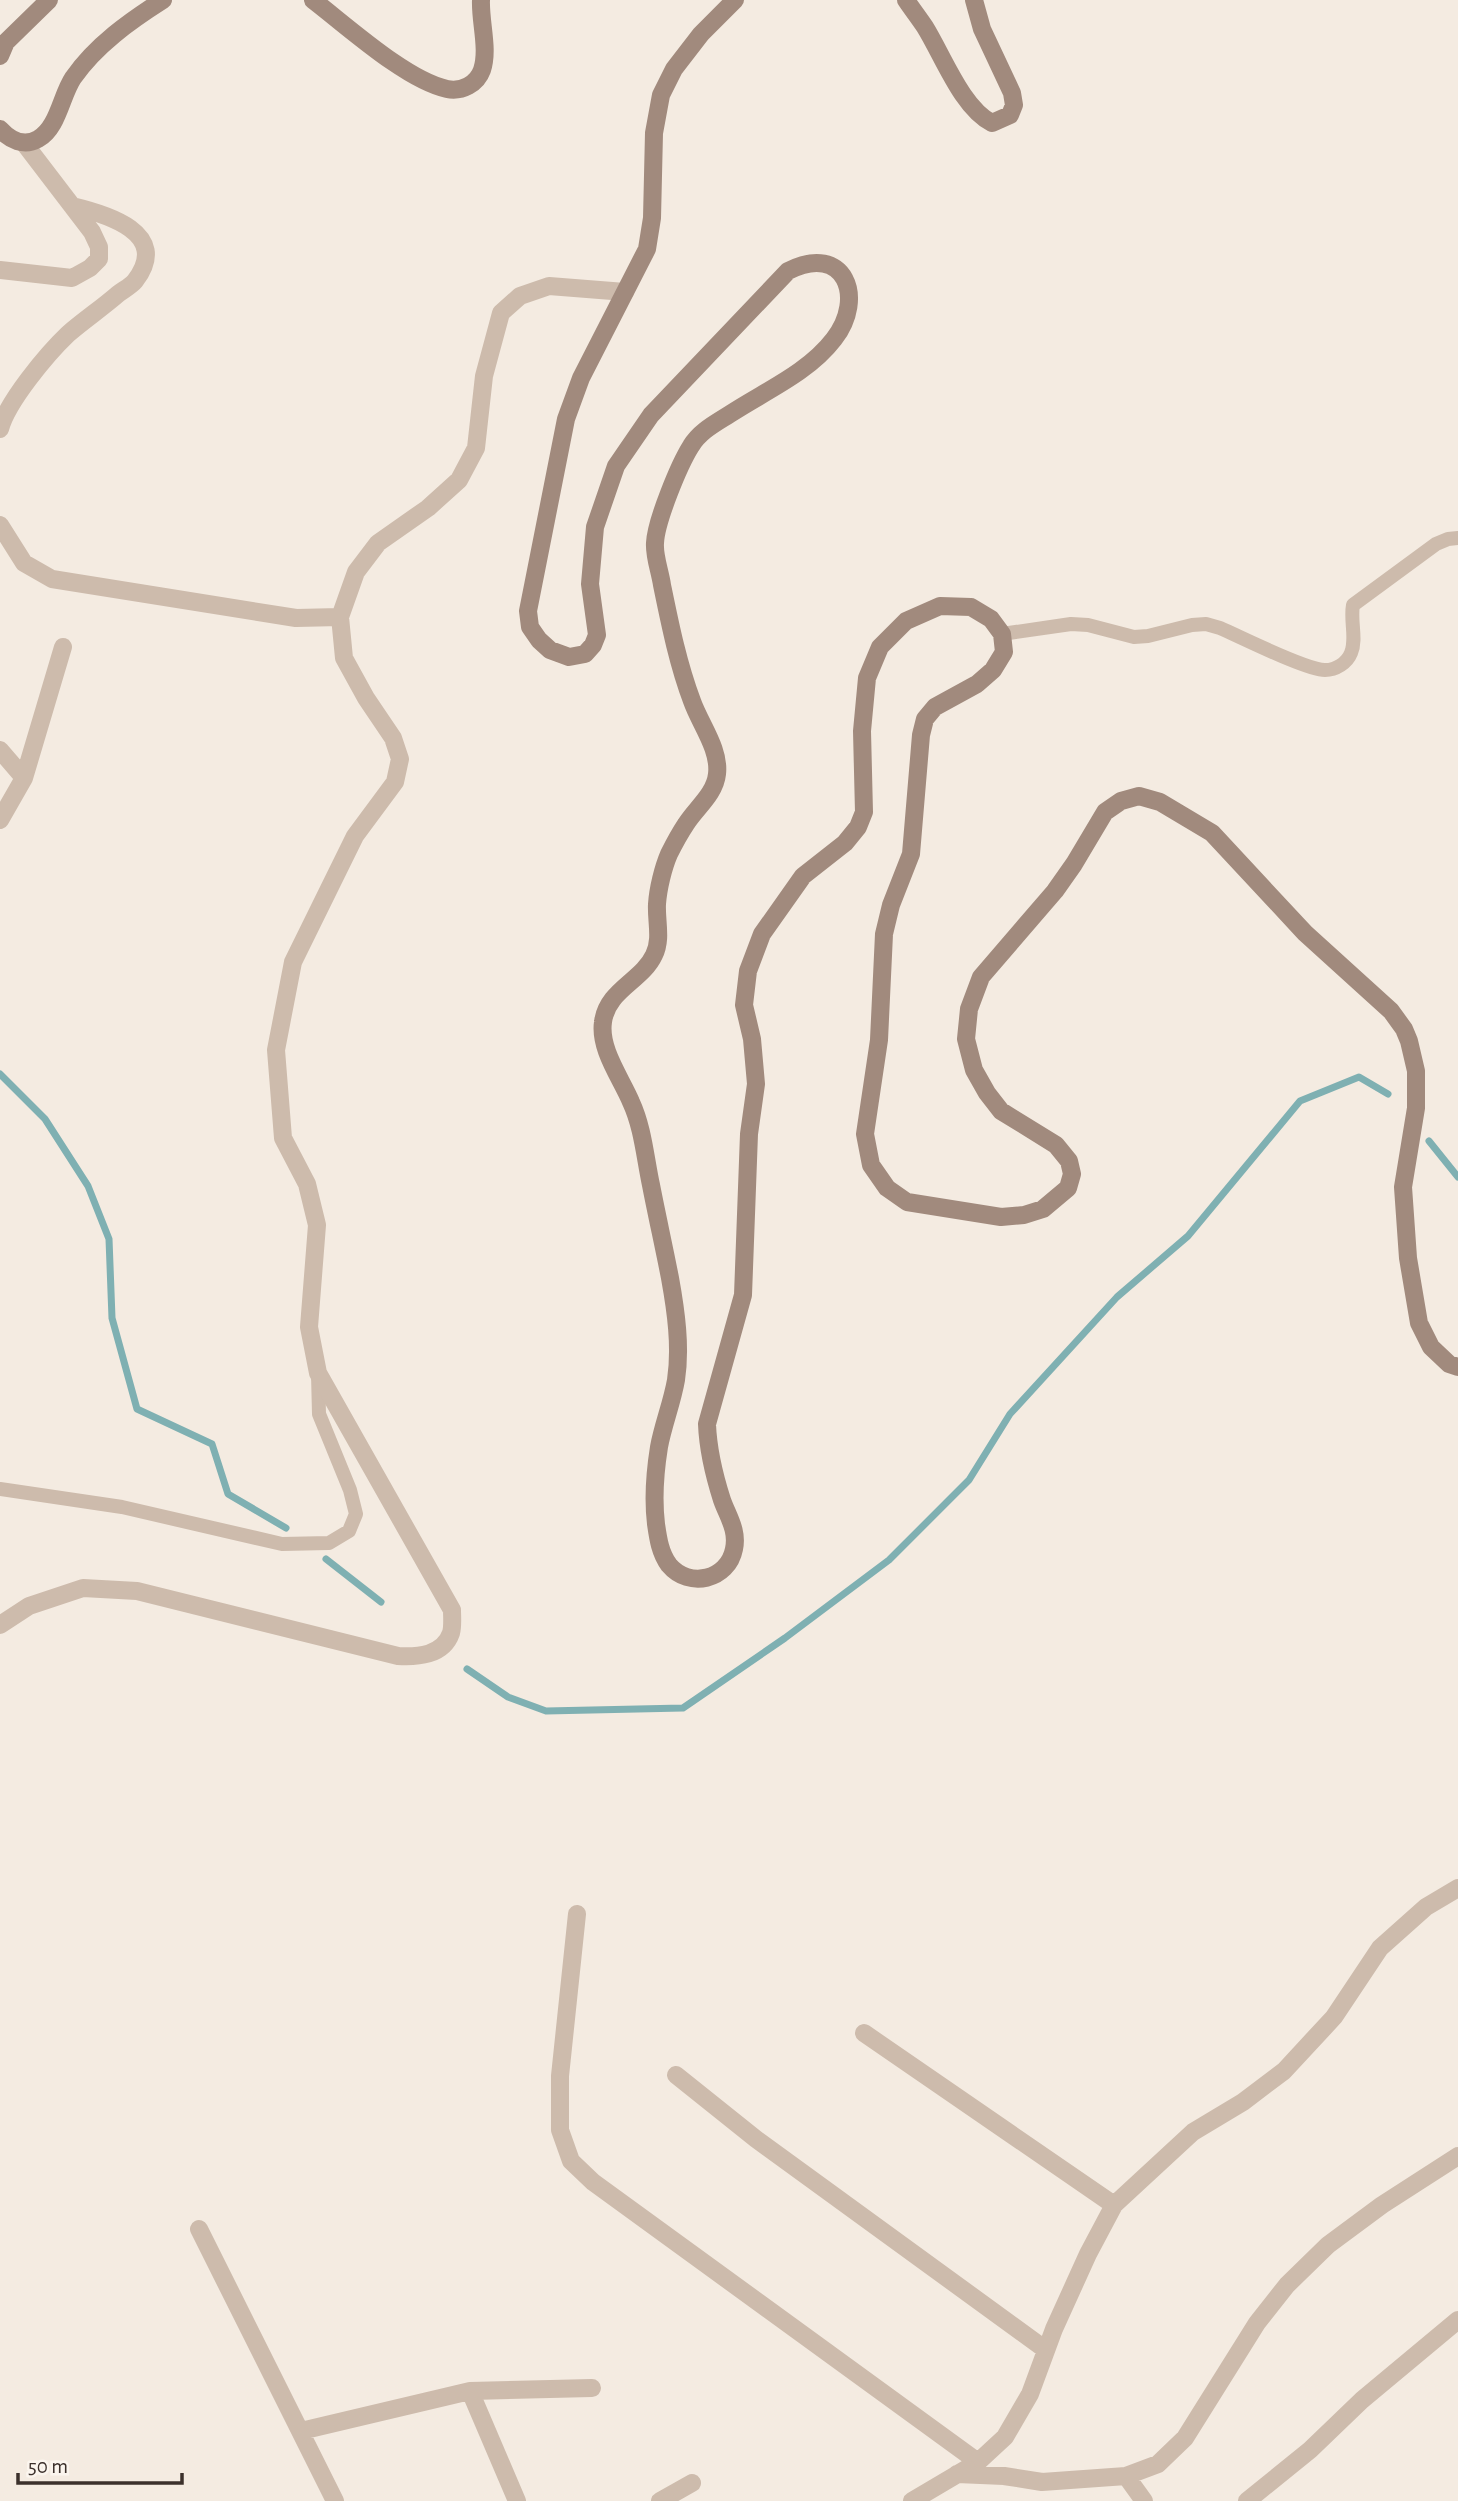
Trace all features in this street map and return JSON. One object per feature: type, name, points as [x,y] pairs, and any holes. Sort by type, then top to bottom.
[{"type":"street","points":[[0,56],[6,42],[49,0]]},
{"type":"street","points":[[0,129],[8,138],[24,143],[39,139],[52,126],[73,79],[101,47],[134,19],[163,0]]},
{"type":"street","points":[[313,0],[415,75],[446,89],[457,90],[468,87],[477,80],[482,68],[481,0]]},
{"type":"street","points":[[735,0],[701,34],[674,69],[661,95],[654,133],[652,218],[647,249],[581,378],[566,419],[528,611],[530,627],[550,650],[569,657],[585,654],[597,635],[590,584],[595,527],[616,466],[651,415],[789,271],[805,262],[820,261],[834,267],[843,276],[848,288],[849,307],[833,340],[796,374],[705,430],[690,447],[658,521],[655,547],[680,665],[693,704],[715,752],[718,771],[715,785],[686,823],[668,858],[657,901],[656,953],[646,968],[608,1005],[602,1022],[604,1040],[612,1063],[641,1130],[670,1280],[678,1342],[670,1410],[659,1444],[654,1502],[661,1552],[671,1567],[686,1577],[702,1580],[717,1575],[729,1564],[735,1547],[735,1529],[722,1501],[708,1446],[707,1424],[743,1295],[749,1134],[756,1084],[752,1039],[744,1005],[748,971],[762,934],[803,876],[845,843],[858,827],[864,812],[862,731],[867,678],[880,647],[906,621],[940,606],[971,607],[991,619],[1002,634],[1004,652],[993,670],[977,684],[935,707],[925,719],[921,735],[911,854],[891,905],[884,934],[879,1041],[865,1134],[871,1165],[887,1188],[908,1202],[1001,1217],[1024,1215],[1043,1209],[1068,1188],[1072,1174],[1069,1161],[1056,1145],[1001,1111],[974,1070],[966,1039],[969,1009],[981,977],[1055,891],[1105,812],[1121,801],[1139,796],[1160,802],[1212,833],[1305,933],[1391,1011],[1404,1029],[1416,1071],[1416,1108],[1403,1187],[1408,1258],[1419,1323],[1431,1347],[1449,1364],[1458,1367]]},
{"type":"street","points":[[906,0],[971,105],[981,117],[992,123],[1010,115],[1014,105],[1012,93],[982,29],[974,0]]},
{"type":"street","points":[[0,270],[72,278],[90,268],[99,259],[99,247],[92,232],[24,143]]},
{"type":"street","points":[[0,429],[3,418],[34,373],[68,335],[134,281],[142,266],[145,251],[140,238],[125,223],[106,214],[72,206]]},
{"type":"street","points":[[0,1625],[29,1606],[83,1588],[137,1591],[398,1656],[423,1657],[439,1648],[451,1634],[452,1610],[318,1373],[309,1327],[317,1225],[307,1184],[284,1138],[276,1050],[293,962],[355,836],[395,782],[400,759],[393,738],[366,698],[344,658],[340,617],[356,572],[379,543],[428,508],[458,480],[476,448],[484,376],[501,313],[520,296],[549,286],[625,292]]},
{"type":"street","points":[[0,525],[24,563],[52,579],[296,618],[340,617]]},
{"type":"street","points":[[0,820],[24,778],[63,647]]},
{"type":"street","points":[[0,750],[24,778]]},
{"type":"street","points":[[912,2501],[978,2462],[1005,2437],[1030,2394],[1088,2254],[1114,2205],[1193,2132],[1243,2102],[1284,2071],[1334,2017],[1380,1948],[1426,1907],[1458,1888]]},
{"type":"street","points":[[577,1914],[559,2076],[560,2130],[571,2161],[593,2182],[978,2462]]},
{"type":"street","points":[[864,2033],[1114,2205]]},
{"type":"street","points":[[676,2075],[756,2140],[1046,2350]]},
{"type":"street","points":[[957,2474],[1004,2476],[1042,2482],[1126,2476],[1158,2464],[1185,2438],[1257,2323],[1287,2285],[1328,2245],[1371,2213],[1458,2156]]},
{"type":"street","points":[[199,2229],[335,2501]]},
{"type":"street","points":[[1247,2501],[1310,2450],[1362,2400],[1458,2320]]},
{"type":"street","points":[[301,2431],[470,2391],[592,2388]]},
{"type":"street","points":[[470,2391],[517,2501]]},
{"type":"street","points":[[1126,2476],[1144,2501]]},
{"type":"street","points":[[660,2501],[692,2483]]},
{"type":"lane","points":[[1002,634],[1071,624],[1088,625],[1134,637],[1206,624],[1306,665],[1324,670],[1335,668],[1351,654],[1353,605],[1436,544],[1458,538]]},
{"type":"lane","points":[[0,1489],[122,1507],[282,1544],[329,1543],[349,1531],[356,1514],[350,1490],[319,1414],[318,1373]]},
{"type":"waterway","points":[[0,1074],[45,1119],[88,1186],[109,1239],[112,1318],[137,1409],[212,1444],[228,1494],[286,1528]]},
{"type":"waterway","points":[[467,1669],[508,1697],[546,1711],[683,1708],[785,1638],[889,1560],[969,1480],[1010,1414],[1117,1297],[1188,1236],[1300,1101],[1359,1077],[1388,1094]]},
{"type":"waterway","points":[[1429,1141],[1458,1177]]},
{"type":"waterway","points":[[326,1559],[381,1602]]}]
